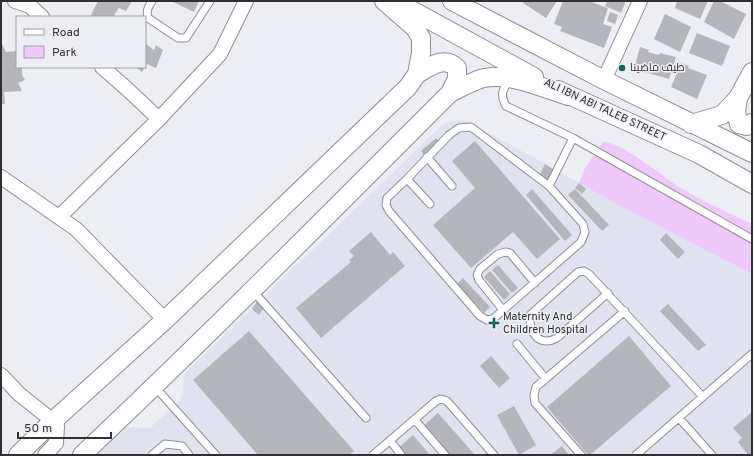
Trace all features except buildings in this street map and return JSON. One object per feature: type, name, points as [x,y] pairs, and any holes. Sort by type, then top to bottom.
[{"type":"street","points":[[15,1],[30,6],[41,16]]},
{"type":"street","points":[[59,217],[159,120],[220,54],[246,1]]},
{"type":"street","points":[[18,455],[53,421],[165,320],[408,87],[416,74],[421,53],[421,38],[415,28],[384,1]]},
{"type":"street","name":"ALI IBN ABI TALEB STREET","points":[[395,1],[568,96],[699,154],[752,184]]},
{"type":"street","points":[[452,1],[574,65],[752,153]]},
{"type":"street","points":[[604,80],[640,1]]},
{"type":"street","points":[[82,455],[155,387],[450,92],[457,79],[457,68],[446,62],[436,64],[416,74]]},
{"type":"street","points":[[103,68],[159,120]]},
{"type":"street","points":[[691,124],[722,115],[738,98],[752,72]]},
{"type":"street","points":[[450,92],[483,78],[494,77],[512,78],[568,96]]},
{"type":"street","points":[[738,98],[736,112],[739,124],[747,126],[752,123]]},
{"type":"street","points":[[1,177],[76,229],[165,320]]},
{"type":"street","points":[[1,376],[19,394],[53,421],[57,426],[56,443],[45,455]]},
{"type":"lane","points":[[152,1],[147,9],[148,18],[178,38],[182,39],[186,38],[210,1]]},
{"type":"lane","points":[[512,78],[503,90],[502,98],[506,106],[573,138],[752,239]]},
{"type":"lane","points":[[471,127],[550,186],[583,224],[584,232],[581,242],[493,319],[487,320],[480,316],[389,211],[386,205],[387,198],[449,135],[459,128],[471,127]]},
{"type":"lane","points":[[550,186],[573,138]]},
{"type":"lane","points":[[427,157],[452,186]]},
{"type":"lane","points":[[407,179],[430,204]]},
{"type":"lane","points":[[503,310],[479,280],[477,275],[480,269],[498,254],[506,252],[510,253],[534,283]]},
{"type":"lane","points":[[608,292],[557,338],[551,341],[544,341],[537,337],[531,330],[529,322],[531,314],[578,272],[584,271],[608,292],[703,396]]},
{"type":"lane","points":[[253,290],[366,418]]},
{"type":"lane","points":[[581,455],[535,403],[534,395],[536,387],[625,311]]},
{"type":"lane","points":[[517,344],[546,379]]},
{"type":"lane","points":[[636,455],[752,354]]},
{"type":"lane","points":[[155,387],[216,455]]},
{"type":"lane","points":[[373,455],[416,420],[436,401],[441,399],[447,401],[490,454]]},
{"type":"lane","points":[[679,418],[712,455]]},
{"type":"lane","points":[[416,420],[445,455]]},
{"type":"lane","points":[[390,440],[402,455]]},
{"type":"lane","points":[[152,455],[165,444],[182,446],[189,455]]},
{"type":"shaded area","name":"Maternity And Children Hospital","points":[[464,120],[633,213],[752,274],[752,455],[94,455],[123,427],[150,428],[182,398],[185,373],[445,122]]},
{"type":"green space","points":[[603,142],[622,148],[633,154],[675,185],[709,204],[752,224],[752,274],[633,213],[579,183],[584,170]]},
{"type":"place","name":"طيف ماضينا","points":[[622,68]]},
{"type":"place","name":"Maternity And Children Hospital","points":[[494,323]]}]
